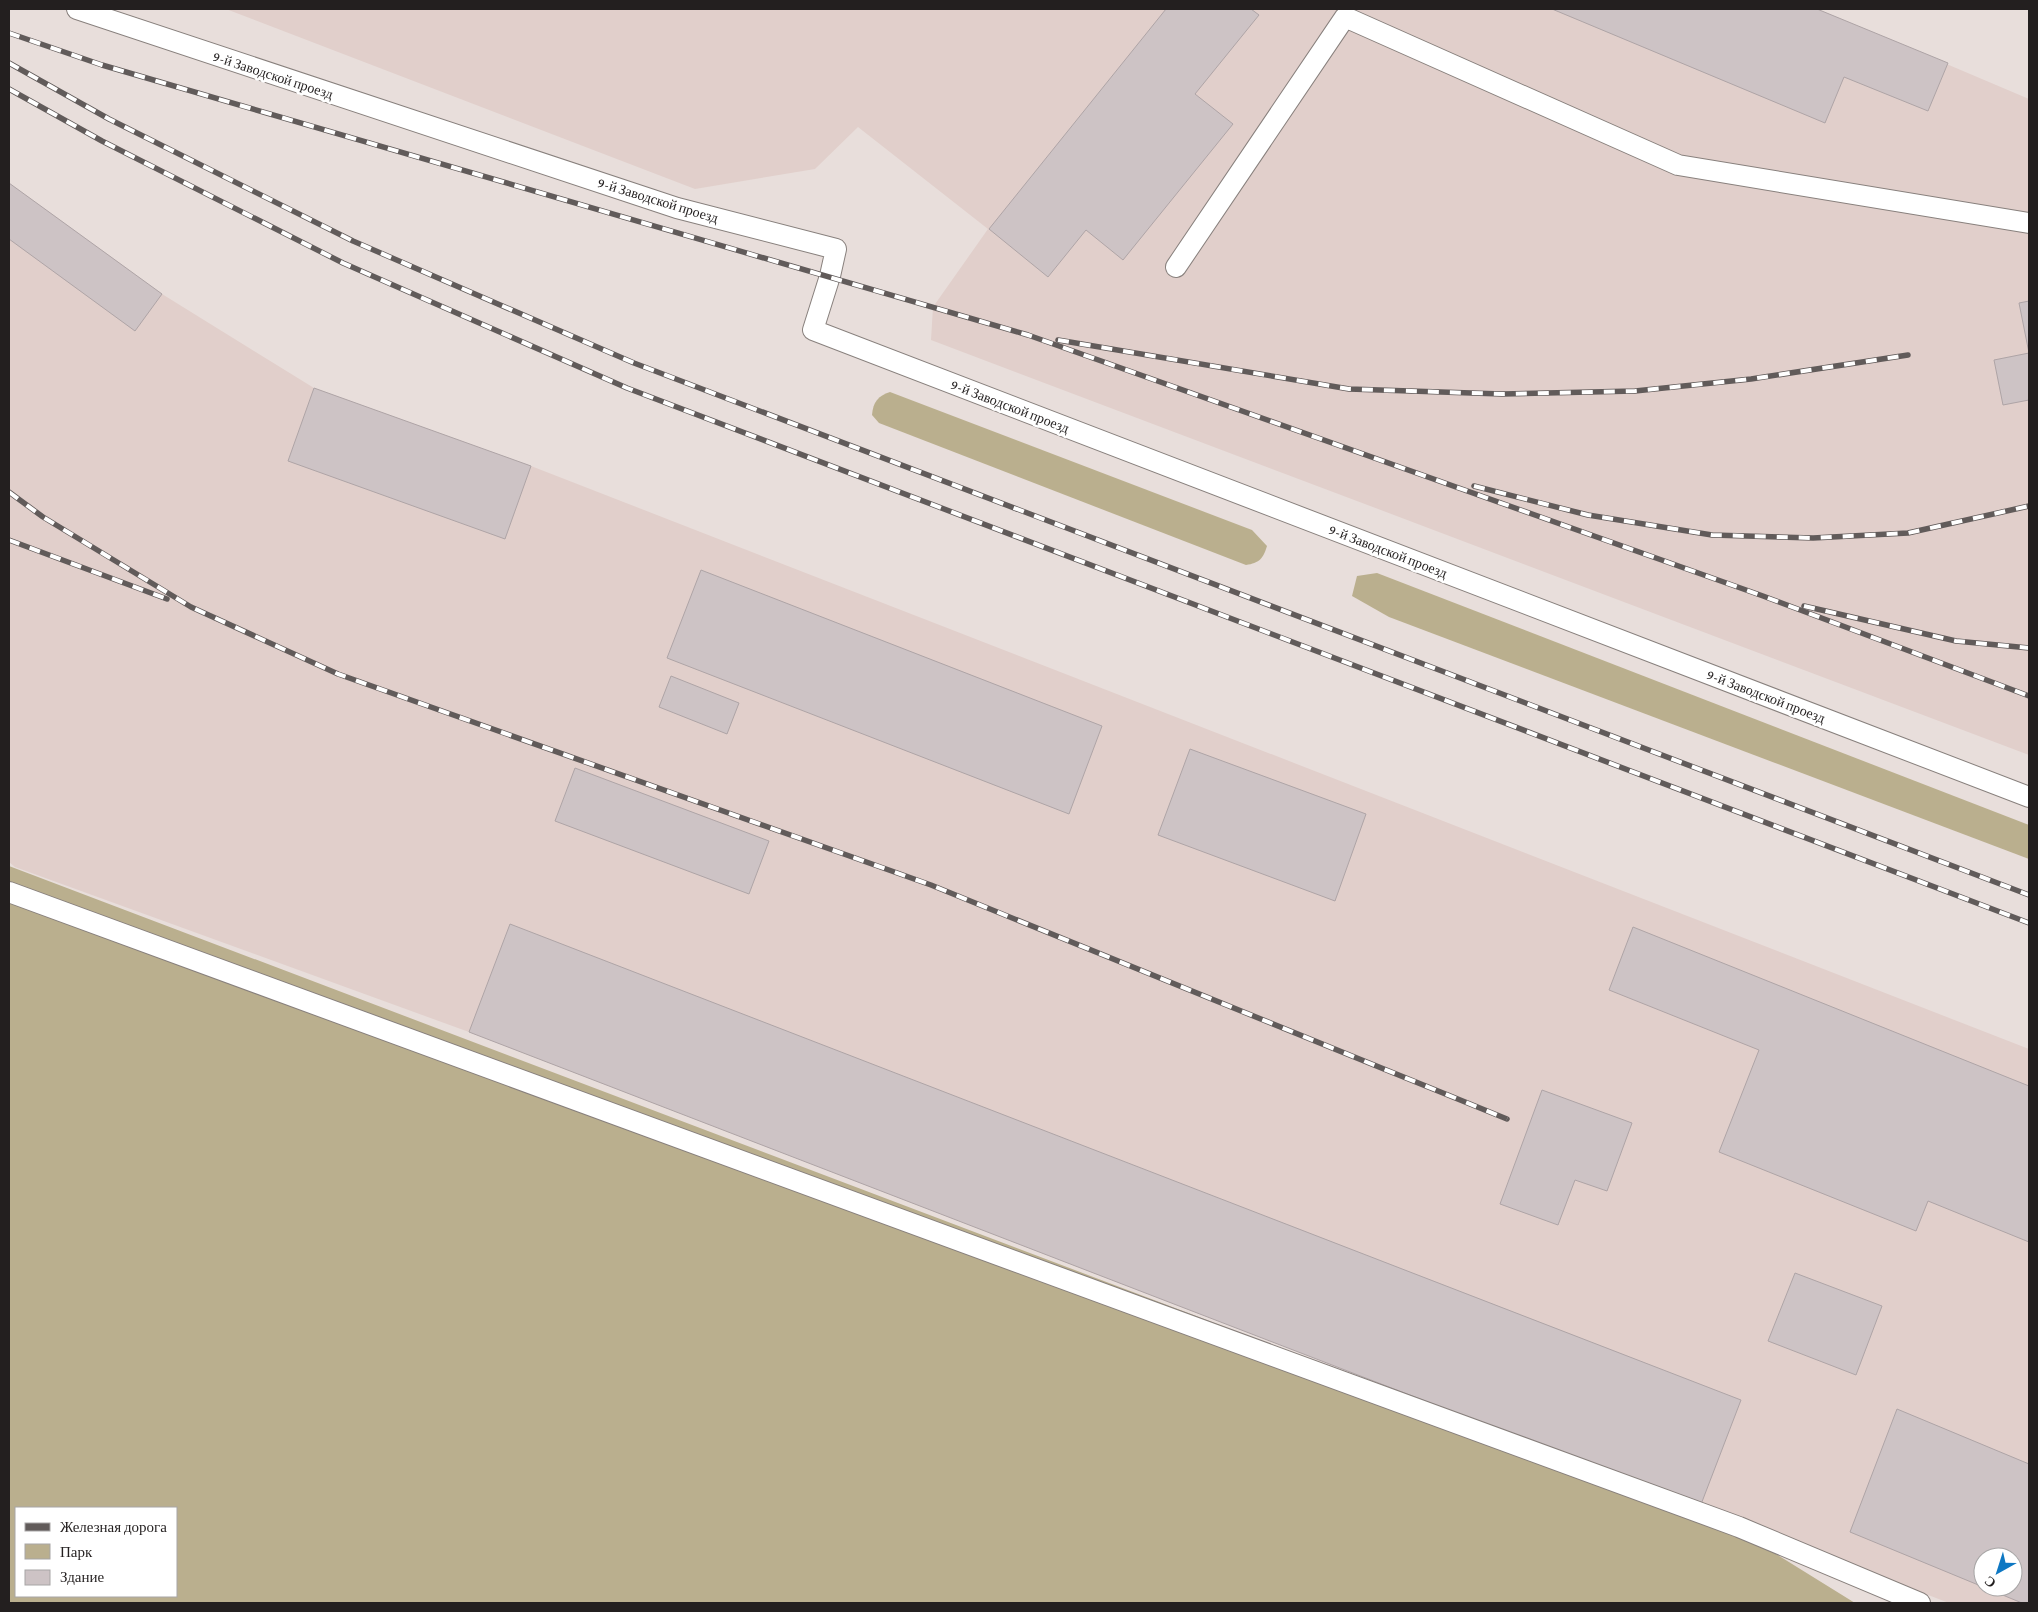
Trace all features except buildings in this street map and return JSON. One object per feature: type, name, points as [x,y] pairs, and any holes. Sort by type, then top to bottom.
[{"type":"lane","name":"9-й Заводской проезд","points":[[77,9],[677,208],[836,249],[813,330],[2029,797]]},
{"type":"lane","points":[[1176,267],[1345,17],[1678,165],[2029,223]]},
{"type":"lane","points":[[9,892],[1730,1524],[1920,1603]]},
{"type":"shaded area","points":[[226,9],[1817,9],[2029,99],[2029,755],[931,340],[933,307],[988,229],[858,127],[815,169],[695,189]]},
{"type":"shaded area","points":[[9,183],[162,294],[314,388],[531,466],[2029,1049],[2029,1603],[1949,1603],[469,1032],[15,867],[9,862]]},
{"type":"green space","points":[[890,392],[1252,530],[1267,546],[1260,560],[1246,565],[879,423],[872,415],[875,403],[882,395]]},
{"type":"green space","points":[[1377,573],[2029,825],[2029,859],[1389,617],[1352,596],[1357,576]]},
{"type":"green space","points":[[9,866],[1700,1507],[1855,1603],[9,1603]]},
{"type":"railway","points":[[9,33],[102,65],[1028,335],[1763,596],[2029,696]]},
{"type":"railway","points":[[9,63],[109,119],[353,241],[634,363],[2029,895]]},
{"type":"railway","points":[[9,89],[102,141],[343,263],[627,388],[2029,923]]},
{"type":"railway","points":[[1058,340],[1349,389],[1502,394],[1635,391],[1751,379],[1908,355]]},
{"type":"railway","points":[[1474,486],[1588,515],[1712,535],[1813,538],[1908,533],[2029,506]]},
{"type":"railway","points":[[9,492],[43,517],[191,607],[338,674],[931,885],[1507,1119]]},
{"type":"railway","points":[[9,540],[167,599]]},
{"type":"railway","points":[[1804,606],[1956,641],[2029,648]]}]
